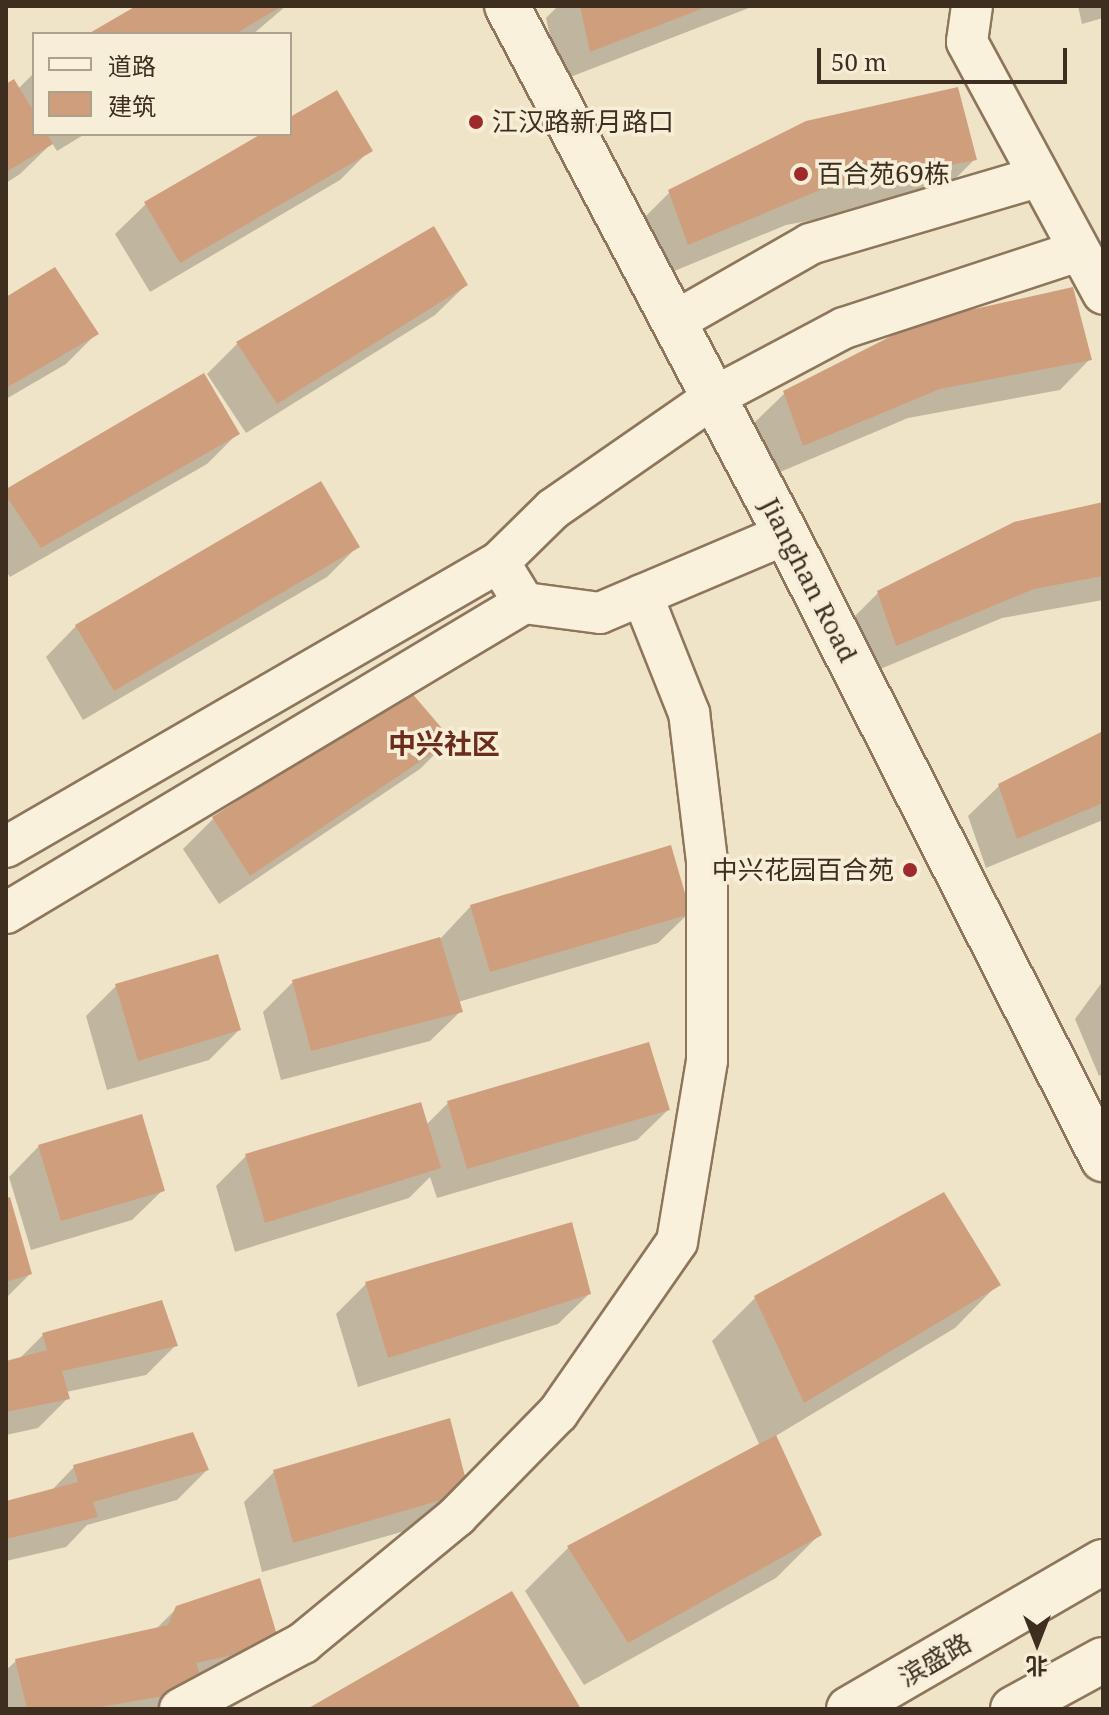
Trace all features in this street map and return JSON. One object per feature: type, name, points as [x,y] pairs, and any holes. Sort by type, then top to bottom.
[{"type":"street","name":"Jianghan Road","points":[[507,6],[786,534],[1103,1159]]},
{"type":"street","points":[[972,6],[967,42],[1103,294]]},
{"type":"street","points":[[674,322],[810,244],[1038,177]]},
{"type":"street","points":[[6,847],[499,562],[553,509],[714,397],[844,328],[1078,251]]},
{"type":"street","points":[[6,913],[524,603],[600,613],[786,534]]},
{"type":"street","points":[[499,562],[524,603]]},
{"type":"street","points":[[180,1709],[303,1643],[457,1516],[558,1413],[677,1242],[707,1060],[707,861],[689,713],[642,595]]},
{"type":"street","name":"滨盛路","points":[[849,1709],[1103,1562]]},
{"type":"street","points":[[1013,1709],[1103,1660]]},
{"type":"building","points":[[136,6],[282,6],[238,32],[91,32]]},
{"type":"building","points":[[580,6],[709,6],[590,52]]},
{"type":"building","points":[[14,79],[32,109],[32,136],[48,136],[53,144],[6,172],[6,84]]},
{"type":"building","name":"百合苑69栋","points":[[958,87],[977,160],[825,188],[688,245],[668,190],[806,121]]},
{"type":"building","points":[[337,90],[373,151],[180,263],[144,202],[258,136],[292,136],[292,116]]},
{"type":"building","points":[[434,226],[468,285],[277,404],[236,342]]},
{"type":"building","points":[[55,267],[99,334],[6,388],[6,297]]},
{"type":"building","points":[[1073,287],[1092,360],[940,389],[803,446],[783,391],[921,321]]},
{"type":"building","points":[[204,373],[240,434],[41,548],[6,496],[6,489]]},
{"type":"building","points":[[321,481],[360,547],[114,691],[75,625]]},
{"type":"building","points":[[1103,502],[1103,576],[1034,589],[896,646],[877,591],[1014,522]]},
{"type":"building","points":[[410,691],[452,740],[250,876],[212,817]]},
{"type":"building","points":[[1103,731],[1103,803],[1017,839],[998,784]]},
{"type":"building","points":[[671,845],[691,914],[490,972],[470,905]]},
{"type":"building","points":[[440,937],[463,1012],[311,1051],[292,980]]},
{"type":"building","points":[[218,954],[241,1030],[138,1061],[115,984]]},
{"type":"building","points":[[649,1042],[670,1110],[467,1169],[447,1101]]},
{"type":"building","points":[[421,1102],[441,1168],[265,1223],[245,1154]]},
{"type":"building","points":[[142,1114],[165,1191],[61,1221],[38,1145]]},
{"type":"building","points":[[944,1192],[1001,1285],[804,1403],[754,1296]]},
{"type":"building","points":[[10,1197],[32,1274],[6,1282],[6,1198]]},
{"type":"building","points":[[572,1222],[591,1294],[388,1358],[365,1282]]},
{"type":"building","points":[[162,1300],[178,1346],[62,1371],[70,1399],[6,1412],[6,1361],[47,1350],[42,1333]]},
{"type":"building","points":[[450,1418],[469,1492],[293,1543],[273,1470]]},
{"type":"building","points":[[193,1432],[209,1470],[93,1502],[98,1517],[6,1539],[6,1501],[78,1482],[73,1465]]},
{"type":"building","points":[[776,1435],[822,1535],[628,1643],[567,1546]]},
{"type":"building","points":[[260,1578],[280,1645],[196,1663],[205,1689],[88,1709],[27,1709],[15,1659],[168,1625],[176,1606]]},
{"type":"building","points":[[512,1591],[581,1709],[307,1709]]},
{"type":"place","name":"江汉路新月路口","points":[[476,122]]},
{"type":"place","name":"百合苑69栋","points":[[801,174]]},
{"type":"place","name":"中兴花园百合苑","points":[[910,870]]},
{"type":"district","name":"中兴社区","points":[[444,743]]}]
